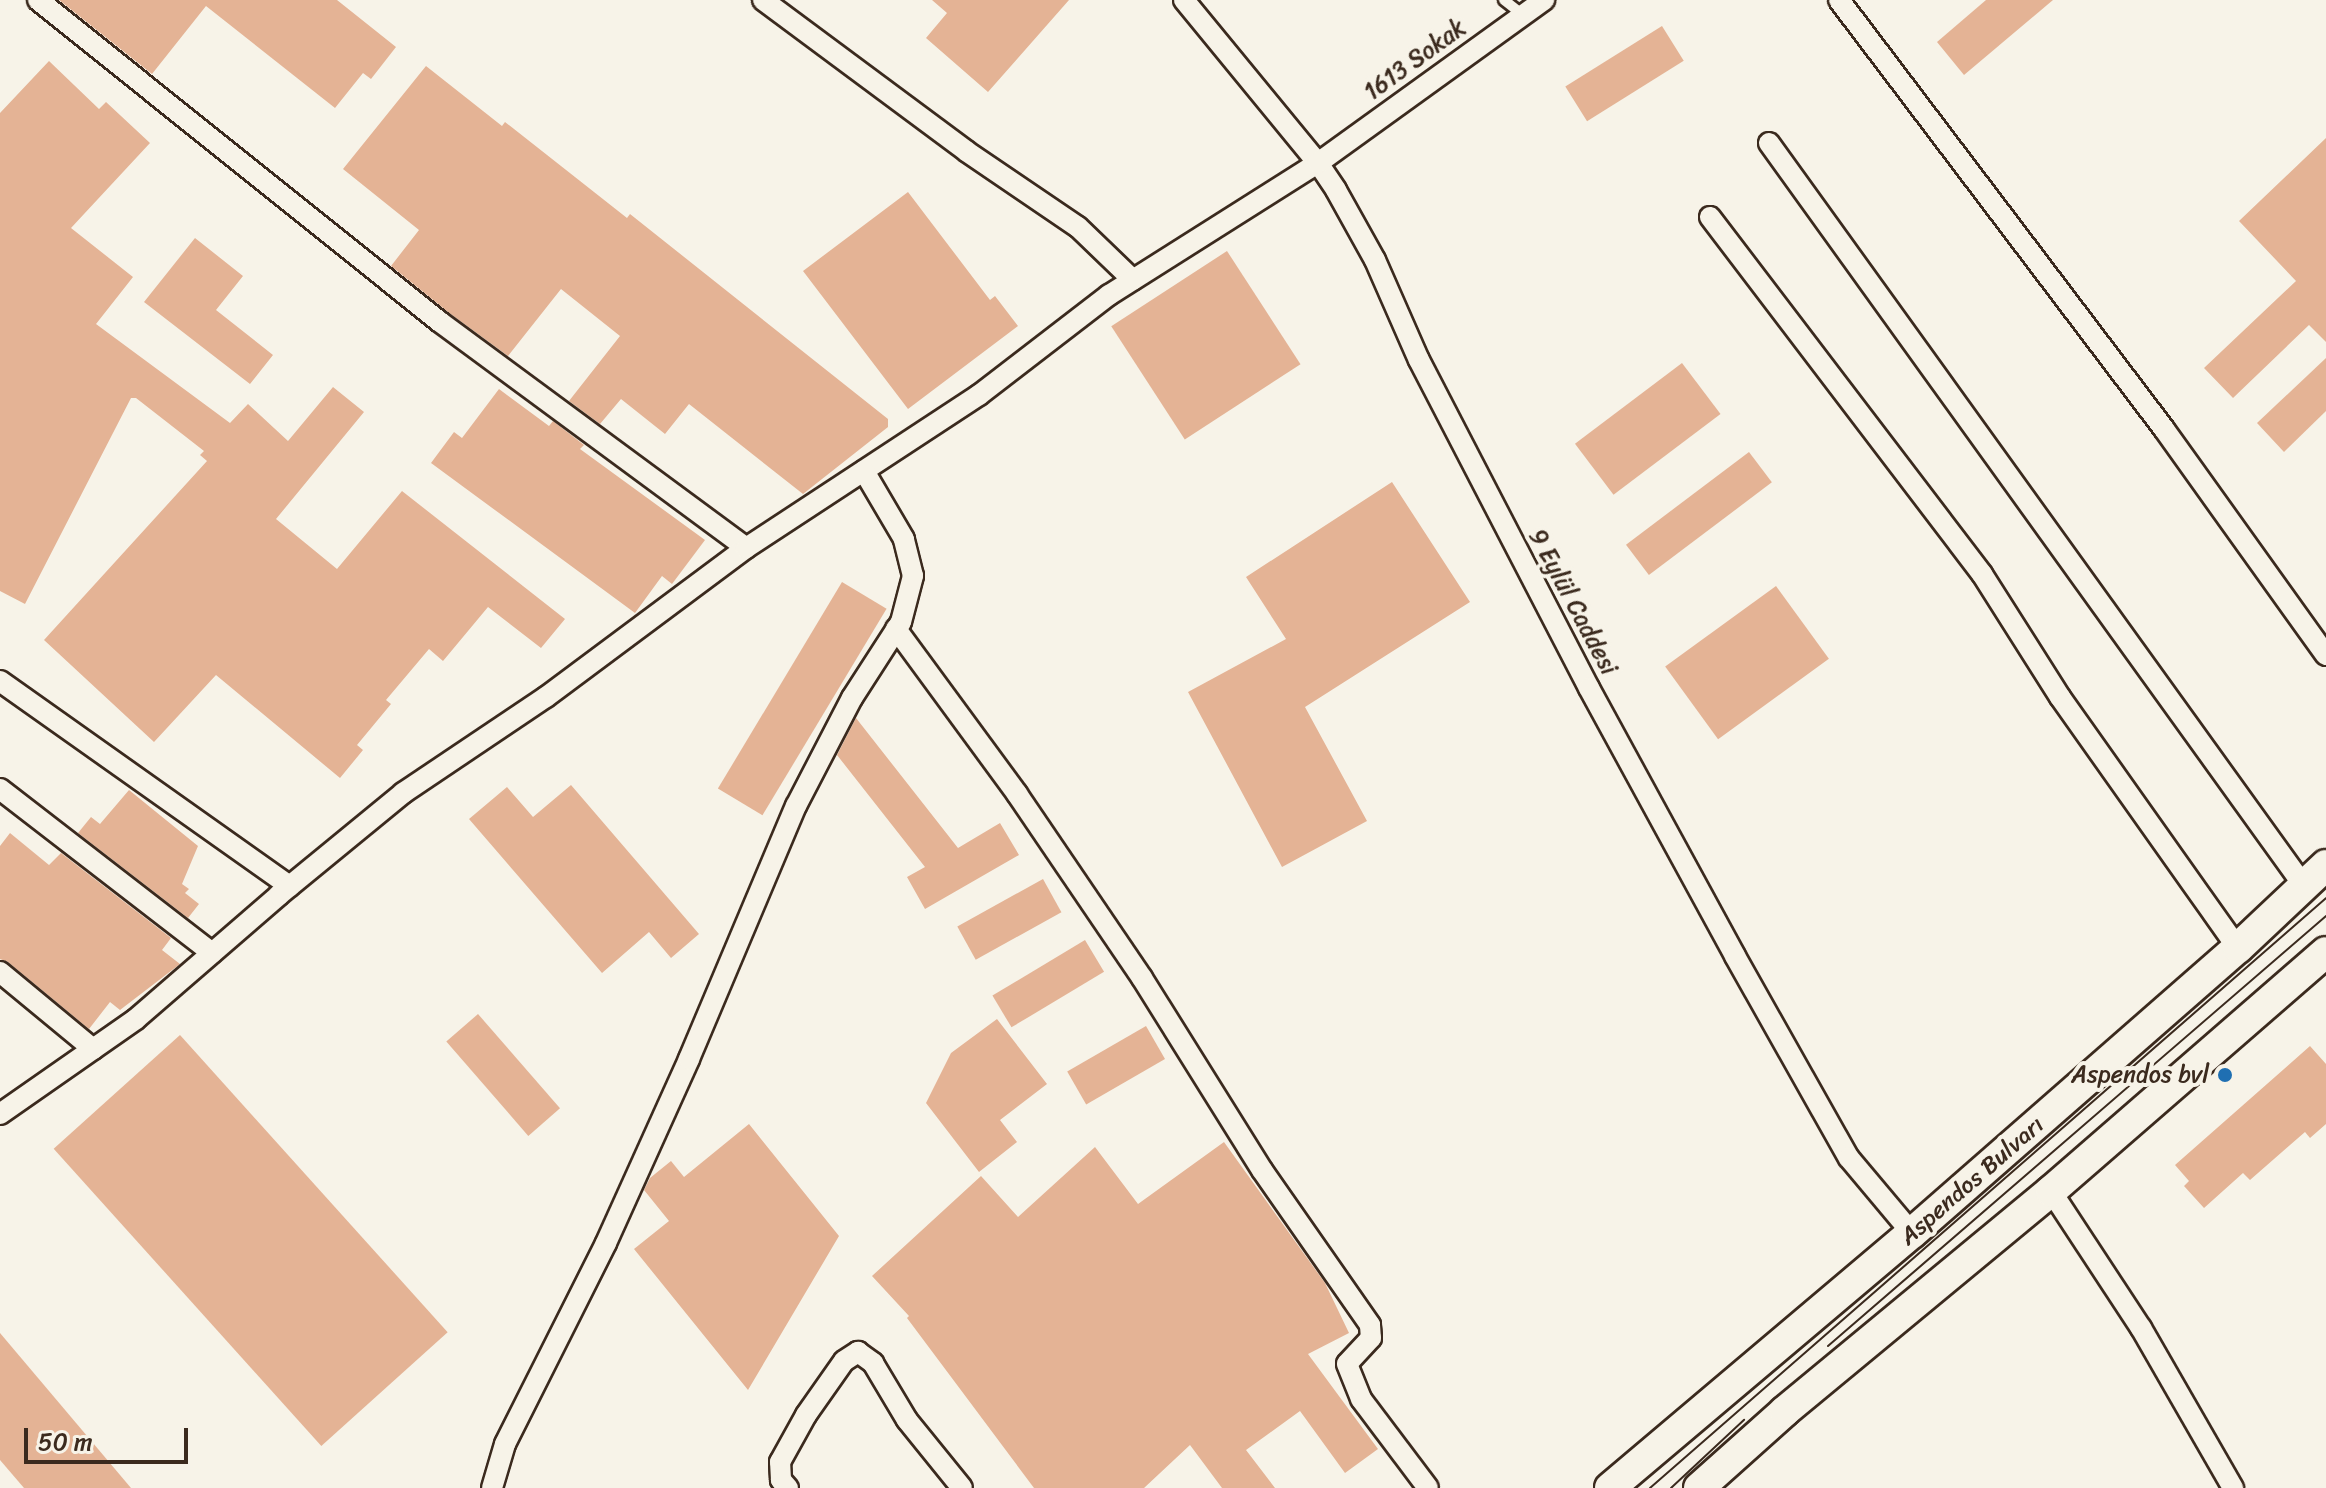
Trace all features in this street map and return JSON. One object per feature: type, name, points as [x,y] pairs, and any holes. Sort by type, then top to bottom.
[{"type":"main road","name":"Aspendos Bulvarı","points":[[1610,1488],[1912,1233],[2238,948],[2326,865]]},
{"type":"main road","points":[[1699,1488],[1785,1411],[2051,1191],[2326,952]]},
{"type":"street","points":[[38,0],[440,322],[746,548]]},
{"type":"street","points":[[763,0],[966,151],[1078,227],[1133,280]]},
{"type":"street","name":"9 Eylül Caddesi","points":[[1184,0],[1318,163],[1375,260],[1419,360],[1477,474],[1735,956],[1849,1158],[1912,1233]]},
{"type":"street","name":"1613 Sokak","points":[[0,1114],[136,1019],[403,793],[546,697],[746,548],[979,395],[1133,280],[1318,163],[1544,0]]},
{"type":"street","points":[[1839,0],[2164,429],[2325,650]]},
{"type":"street","points":[[1769,143],[2304,886]]},
{"type":"street","points":[[1710,217],[1982,574],[2060,697],[2238,948]]},
{"type":"street","points":[[492,1488],[505,1444],[606,1243],[689,1059],[796,806],[852,698],[896,629],[913,576],[904,539],[864,471]]},
{"type":"street","points":[[896,629],[1097,912],[1262,1170],[1370,1325],[1371,1338],[1347,1364],[1361,1399],[1428,1488]]},
{"type":"street","points":[[0,681],[290,886]]},
{"type":"street","points":[[0,789],[212,953]]},
{"type":"street","points":[[0,972],[93,1049]]},
{"type":"street","points":[[2051,1191],[2141,1328],[2233,1488]]},
{"type":"street","points":[[788,1488],[781,1480],[780,1462],[806,1415],[844,1361],[858,1352],[873,1363],[907,1420],[962,1488]]},
{"type":"lane","points":[[1504,0],[1523,15]]},
{"type":"building","points":[[59,0],[337,0],[396,47],[371,79],[363,73],[335,108],[206,6],[152,74]]},
{"type":"building","points":[[932,0],[1069,0],[988,92],[926,38],[947,13]]},
{"type":"building","points":[[1986,0],[2053,0],[1964,75],[1937,42]]},
{"type":"building","points":[[1662,26],[1684,61],[1587,121],[1565,86]]},
{"type":"building","points":[[49,61],[99,109],[106,102],[150,143],[71,228],[133,277],[96,324],[230,423],[248,404],[288,441],[333,387],[364,412],[276,519],[337,569],[402,491],[565,619],[541,648],[488,607],[443,661],[429,649],[386,700],[391,704],[357,745],[363,750],[340,778],[216,675],[154,742],[44,640],[207,461],[200,455],[204,451],[136,398],[131,398],[25,604],[0,591],[0,113]]},
{"type":"building","points":[[426,66],[502,126],[505,122],[627,218],[630,214],[888,419],[888,427],[803,494],[689,404],[665,434],[621,399],[600,424],[569,401],[620,336],[561,289],[508,356],[448,312],[391,266],[419,230],[343,169]]},
{"type":"building","points":[[2326,138],[2326,342],[2309,325],[2233,398],[2204,368],[2296,281],[2239,221]]},
{"type":"building","points":[[908,192],[990,300],[995,296],[1018,326],[908,409],[803,271]]},
{"type":"building","points":[[195,238],[243,276],[216,310],[273,355],[250,384],[144,302]]},
{"type":"building","points":[[1227,251],[1301,364],[1185,439],[1111,326]]},
{"type":"building","points":[[2326,358],[2326,411],[2284,452],[2257,423]]},
{"type":"building","points":[[1682,363],[1721,414],[1613,495],[1575,444]]},
{"type":"building","points":[[499,389],[549,426],[553,421],[584,445],[580,449],[705,540],[672,584],[662,576],[635,613],[431,463],[454,432],[462,438]]},
{"type":"building","points":[[1749,452],[1772,482],[1649,575],[1626,545]]},
{"type":"building","points":[[1392,482],[1470,602],[1305,707],[1367,821],[1282,867],[1188,692],[1286,639],[1246,577]]},
{"type":"building","points":[[842,582],[887,609],[762,815],[718,789]]},
{"type":"building","points":[[1776,586],[1829,659],[1718,739],[1665,667]]},
{"type":"building","points":[[856,718],[958,848],[1000,823],[1019,855],[925,909],[907,877],[925,867],[837,755]]},
{"type":"building","points":[[571,785],[699,934],[671,958],[649,932],[602,973],[469,819],[507,787],[533,817]]},
{"type":"building","points":[[129,790],[198,846],[182,884],[189,889],[185,893],[199,904],[188,918],[78,833],[91,817],[100,824]]},
{"type":"building","points":[[10,833],[49,865],[61,853],[171,938],[162,950],[180,964],[120,1010],[110,1002],[89,1029],[8,962],[0,959],[0,846]]},
{"type":"building","points":[[1043,879],[1061,912],[976,960],[957,927]]},
{"type":"building","points":[[1085,940],[1104,972],[1011,1027],[992,996]]},
{"type":"building","points":[[478,1014],[560,1108],[528,1136],[446,1042]]},
{"type":"building","points":[[997,1019],[1047,1084],[1000,1120],[1017,1142],[979,1172],[926,1103],[951,1053]]},
{"type":"building","points":[[1146,1026],[1165,1059],[1086,1104],[1067,1072]]},
{"type":"building","points":[[180,1035],[448,1332],[321,1446],[54,1149]]},
{"type":"building","points":[[2310,1046],[2326,1064],[2326,1124],[2310,1138],[2305,1132],[2250,1180],[2243,1173],[2204,1208],[2184,1186],[2189,1181],[2175,1165]]},
{"type":"building","points":[[749,1124],[839,1236],[748,1390],[634,1249],[669,1221],[644,1190],[650,1178],[671,1161],[684,1177]]},
{"type":"building","points":[[1224,1142],[1325,1283],[1349,1333],[1308,1354],[1378,1449],[1345,1473],[1300,1411],[1246,1450],[1275,1488],[1222,1488],[1190,1445],[1144,1488],[1034,1488],[907,1318],[909,1316],[872,1276],[981,1176],[1018,1217],[1095,1147],[1138,1204]]},
{"type":"building","points":[[0,1333],[131,1488],[24,1488],[0,1460]]},
{"type":"tram line","points":[[1650,1488],[2326,898]]},
{"type":"tram line","points":[[1828,1346],[2326,916]]},
{"type":"tram line","points":[[1671,1488],[1744,1420]]},
{"type":"place","name":"Aspendos bvl","points":[[2225,1075]]}]
